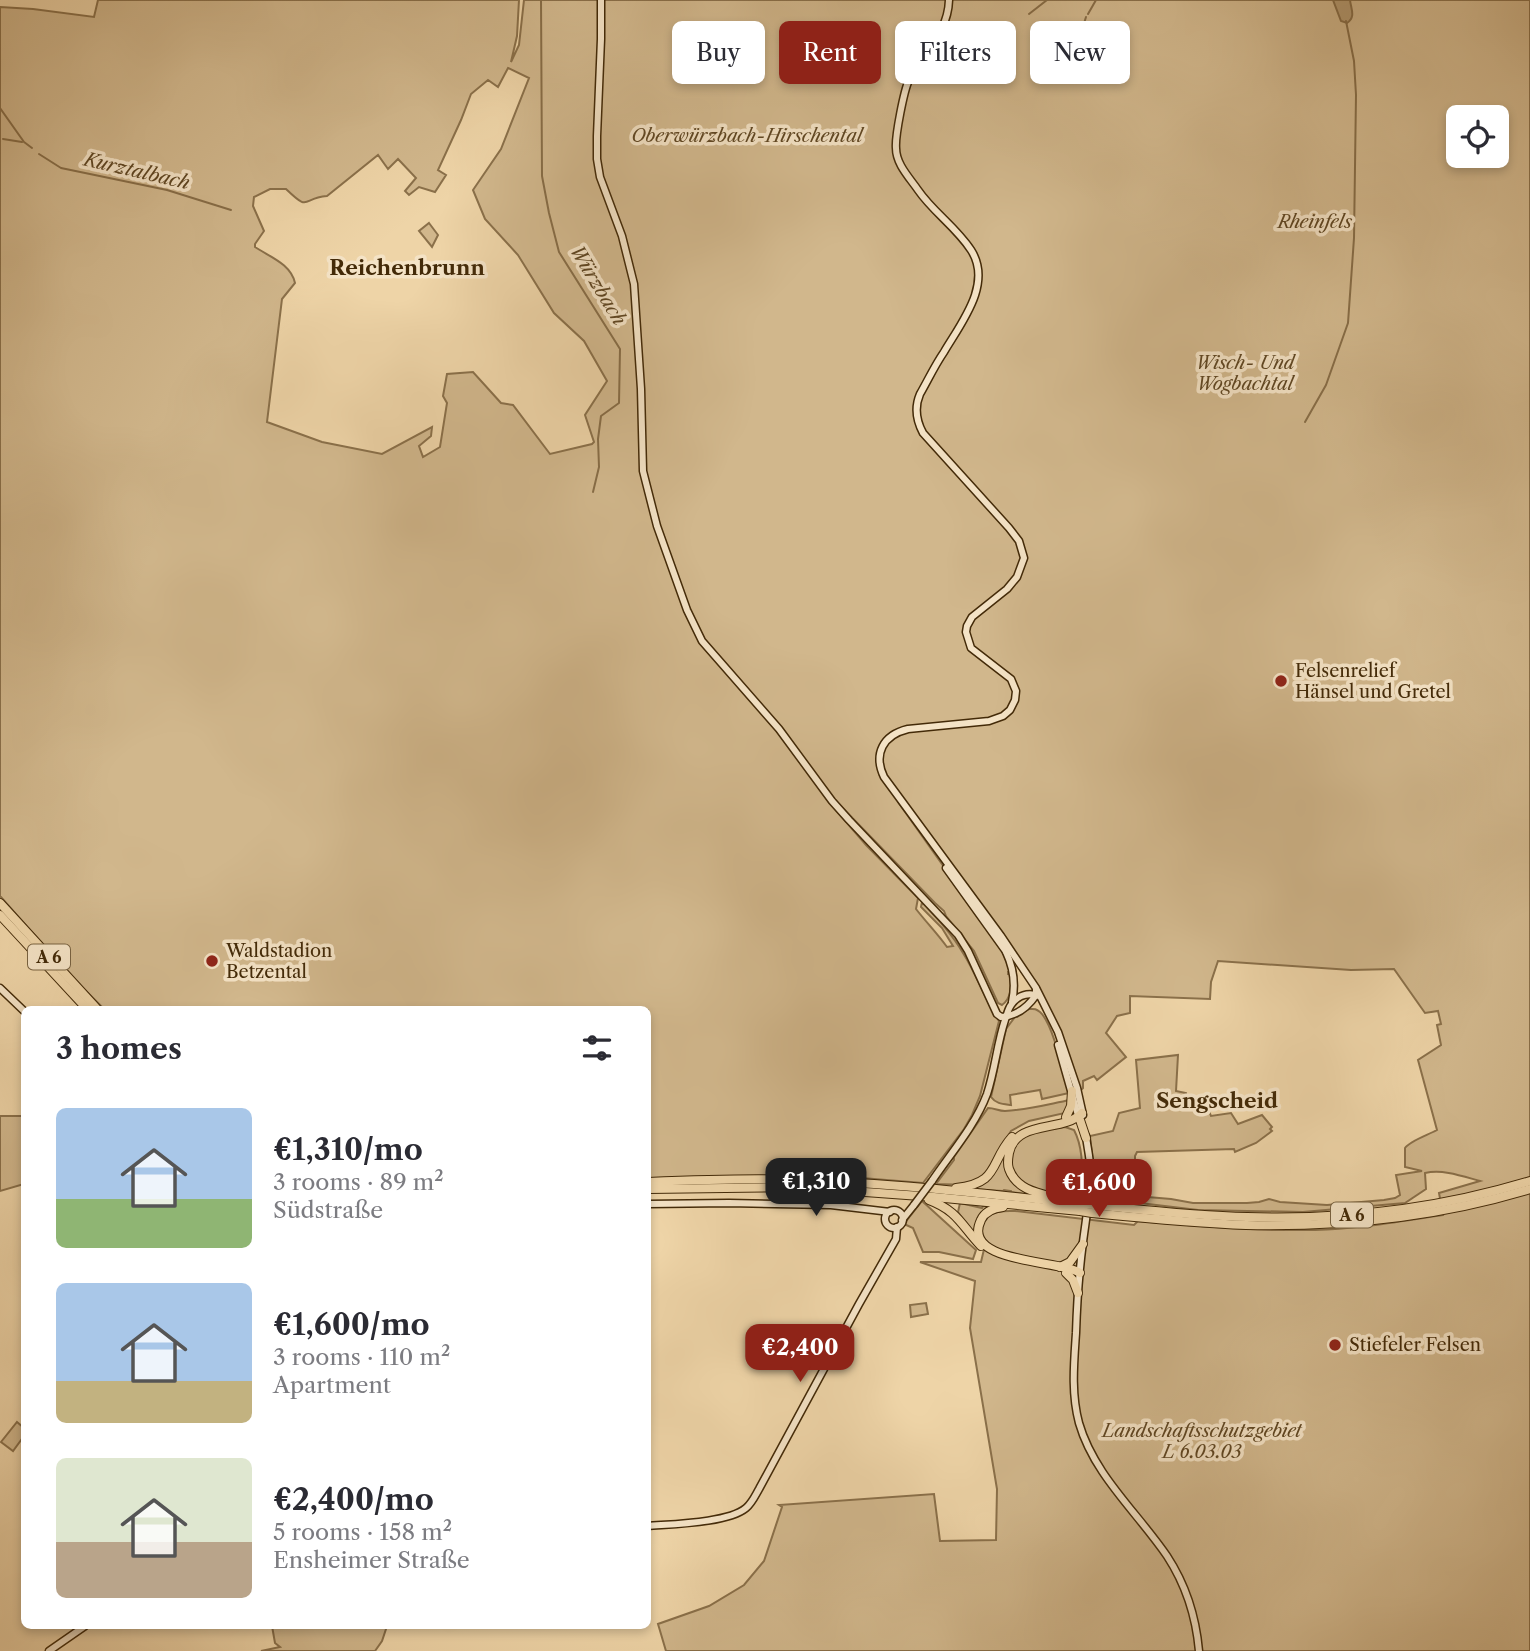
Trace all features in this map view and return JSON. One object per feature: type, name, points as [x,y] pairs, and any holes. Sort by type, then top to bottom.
[{"type":"highway","name":"A 6","points":[[0,903],[95,1006]]},
{"type":"highway","name":"A 6","points":[[0,915],[84,1006]]},
{"type":"highway","points":[[1066,1120],[1072,1106],[1072,1091]]},
{"type":"highway","points":[[1080,1208],[1026,1189],[1017,1182],[1008,1166],[1008,1155],[1011,1146],[1029,1131],[1080,1115],[1084,1136]]},
{"type":"highway","points":[[934,1185],[963,1188],[983,1181],[996,1166],[1004,1147],[1018,1132],[1029,1126],[1066,1120],[1075,1124],[1084,1136]]},
{"type":"highway","name":"A 6","points":[[651,1182],[796,1180],[934,1185],[1080,1208],[1280,1218],[1329,1217],[1430,1205],[1530,1181]]},
{"type":"highway","name":"A 6","points":[[651,1189],[796,1187],[1051,1209],[1080,1208]]},
{"type":"highway","name":"A 6","points":[[1093,1209],[1246,1225],[1329,1224],[1442,1210],[1530,1189]]},
{"type":"highway","points":[[904,1195],[930,1200],[946,1207],[981,1246],[995,1255],[1063,1270],[1073,1269],[1080,1273]]},
{"type":"highway","points":[[1051,1209],[1007,1206],[996,1208],[981,1219],[979,1234],[984,1244],[995,1252],[1063,1270],[1076,1284],[1078,1293]]},
{"type":"highway","points":[[1063,1270],[1083,1244]]},
{"type":"main road","points":[[601,0],[597,159],[600,177],[622,236],[634,284],[645,485],[687,610],[702,641],[779,729],[832,801],[958,935],[993,1006],[1007,1017]]},
{"type":"main road","points":[[949,0],[942,29],[907,85],[896,149],[899,162],[921,195],[973,253],[978,277],[970,307],[920,394],[916,414],[923,433],[1019,541],[1024,558],[1020,572],[1012,584],[976,612],[966,632],[971,648],[1011,680],[1016,691],[1010,710],[989,721],[898,732],[887,740],[880,751],[878,763],[884,777],[994,926],[1038,993],[1062,1044],[1077,1088],[1080,1115]]},
{"type":"main road","points":[[920,828],[1038,993],[1080,1115]]},
{"type":"main road","points":[[651,1526],[716,1520],[740,1511],[748,1505],[759,1489],[896,1239],[895,1227],[934,1185],[978,1113],[990,1084],[1000,1035],[1011,1004],[1014,973],[1005,950]]},
{"type":"main road","points":[[0,988],[21,1008]]},
{"type":"main road","points":[[1011,1004],[1028,994],[1038,993]]},
{"type":"main road","points":[[1024,1008],[1038,993]]},
{"type":"main road","points":[[1007,1017],[1024,1008],[1043,1008]]},
{"type":"main road","points":[[1084,1136],[1088,1191],[1072,1383],[1079,1424],[1108,1480],[1167,1556],[1181,1580],[1195,1621],[1199,1651]]},
{"type":"main road","points":[[651,1204],[831,1205],[895,1211],[902,1218]]},
{"type":"main road","points":[[867,1209],[885,1219],[887,1225],[895,1227]]},
{"type":"main road","points":[[885,1219],[890,1212]]},
{"type":"main road","points":[[49,1651],[81,1629]]},
{"type":"green space","points":[[98,0],[519,0],[517,36],[511,62],[519,45],[524,0],[1530,0],[1530,1651],[666,1651],[658,1624],[709,1606],[744,1585],[764,1561],[782,1507],[779,1505],[934,1494],[940,1541],[996,1540],[997,1489],[970,1328],[975,1281],[920,1262],[981,1262],[986,1241],[981,1226],[987,1216],[1015,1211],[1134,1225],[1138,1221],[1226,1228],[1315,1230],[1443,1215],[1439,1193],[1480,1181],[1446,1172],[1425,1173],[1426,1189],[1405,1203],[1303,1212],[1198,1210],[1098,1198],[1097,1195],[1118,1198],[1124,1195],[1193,1203],[1247,1203],[1269,1199],[1327,1205],[1395,1198],[1400,1195],[1396,1175],[1422,1171],[1405,1167],[1405,1148],[1437,1130],[1418,1060],[1441,1045],[1437,1025],[1441,1024],[1438,1011],[1425,1013],[1394,969],[1351,970],[1218,961],[1211,982],[1210,999],[1130,996],[1130,1013],[1117,1016],[1106,1033],[1126,1057],[1097,1080],[1094,1076],[1083,1081],[1080,1091],[1040,993],[1000,936],[1034,990],[898,802],[1002,949],[1010,972],[1008,974],[1011,974],[1011,987],[1002,1005],[998,1003],[974,951],[944,911],[834,799],[829,802],[866,845],[918,898],[916,909],[947,947],[953,946],[942,928],[921,907],[922,902],[954,939],[999,1021],[980,1096],[972,1115],[923,1183],[862,1178],[651,1180],[651,1006],[101,1006],[0,896],[0,7],[94,17]],"holes":[[[508,68],[529,78],[501,149],[473,190],[485,219],[518,255],[554,313],[584,341],[607,381],[585,415],[594,442],[550,454],[513,405],[501,403],[473,372],[447,374],[443,396],[447,403],[440,447],[423,457],[419,446],[431,436],[432,427],[382,454],[322,442],[267,422],[282,299],[295,283],[285,266],[255,247],[264,231],[253,206],[254,197],[270,189],[286,189],[303,202],[327,196],[378,155],[388,169],[398,159],[416,178],[405,191],[409,195],[419,187],[435,192],[446,175],[438,170],[471,94],[488,80],[498,87]]]},
{"type":"green space","points":[[429,223],[438,235],[432,247],[419,231]]},
{"type":"green space","points":[[1029,1009],[1036,1009],[1045,1018],[1058,1050],[1069,1093],[1042,1099],[1040,1090],[1010,1095],[1011,1105],[1000,1103],[991,1097],[1006,1029],[1015,1017]]},
{"type":"green space","points":[[1178,1055],[1176,1091],[1186,1093],[1187,1105],[1207,1106],[1211,1116],[1231,1113],[1238,1124],[1262,1115],[1272,1127],[1272,1131],[1256,1143],[1235,1152],[1234,1149],[1137,1152],[1135,1170],[1118,1173],[1115,1162],[1094,1171],[1090,1136],[1113,1131],[1119,1113],[1140,1108],[1136,1060]]},
{"type":"green space","points":[[1070,1100],[1065,1113],[1029,1121],[1011,1131],[986,1176],[971,1185],[936,1184],[988,1108],[1003,1111]]},
{"type":"green space","points":[[0,1116],[21,1116],[21,1185],[0,1191]]},
{"type":"green space","points":[[1065,1127],[1074,1130],[1079,1145],[1082,1194],[1044,1191],[1023,1184],[1013,1173],[1011,1166],[1016,1144],[1031,1133]]},
{"type":"green space","points":[[1010,1144],[1010,1177],[1040,1196],[1004,1190],[970,1189],[983,1183]]},
{"type":"green space","points":[[922,1201],[976,1250],[973,1259],[939,1252],[923,1252],[913,1228],[904,1224]]},
{"type":"green space","points":[[960,1203],[982,1208],[993,1207],[984,1211],[978,1240],[958,1212]]},
{"type":"green space","points":[[926,1303],[928,1314],[911,1317],[910,1305]]},
{"type":"green space","points":[[17,1422],[21,1425],[21,1440],[13,1451],[1,1442]]},
{"type":"green space","points":[[273,1629],[386,1629],[375,1651],[261,1651],[280,1647],[275,1643]]},
{"type":"shaded area","points":[[1333,0],[1350,0],[1350,21],[1341,21]]},
{"type":"waterway","name":"Würzbach","points":[[541,0],[542,176],[549,213],[559,252],[620,349],[619,403],[601,416],[599,467],[593,492]]},
{"type":"waterway","points":[[1029,14],[1047,0]]},
{"type":"waterway","points":[[1088,14],[1096,0]]},
{"type":"waterway","points":[[1085,21],[1086,17]]},
{"type":"waterway","points":[[1305,422],[1326,385],[1348,323],[1354,238],[1356,95],[1354,61],[1346,21]]},
{"type":"waterway","name":"Kurztalbach","points":[[0,108],[24,142],[32,148]]},
{"type":"waterway","points":[[3,139],[22,142]]},
{"type":"waterway","name":"Kurztalbach","points":[[39,154],[61,168],[167,190],[231,210]]},
{"type":"place","name":"Felsenrelief Hänsel und Gretel","points":[[1281,681]]},
{"type":"place","name":"Waldstadion Betzental","points":[[212,961]]},
{"type":"place","name":"Stiefeler Felsen","points":[[1335,1345]]},
{"type":"district","name":"Reichenbrunn","points":[[407,267]]},
{"type":"district","name":"Sengscheid","points":[[1217,1100]]},
{"type":"park label","name":"Oberwürzbach-Hirschental","points":[[747,136]]},
{"type":"park label","name":"Rheinfels","points":[[1315,222]]},
{"type":"park label","name":"Wisch- Und Wogbachtal","points":[[1245,373]]},
{"type":"park label","name":"Landschaftsschutzgebiet L 6.03.03","points":[[1202,1441]]}]
